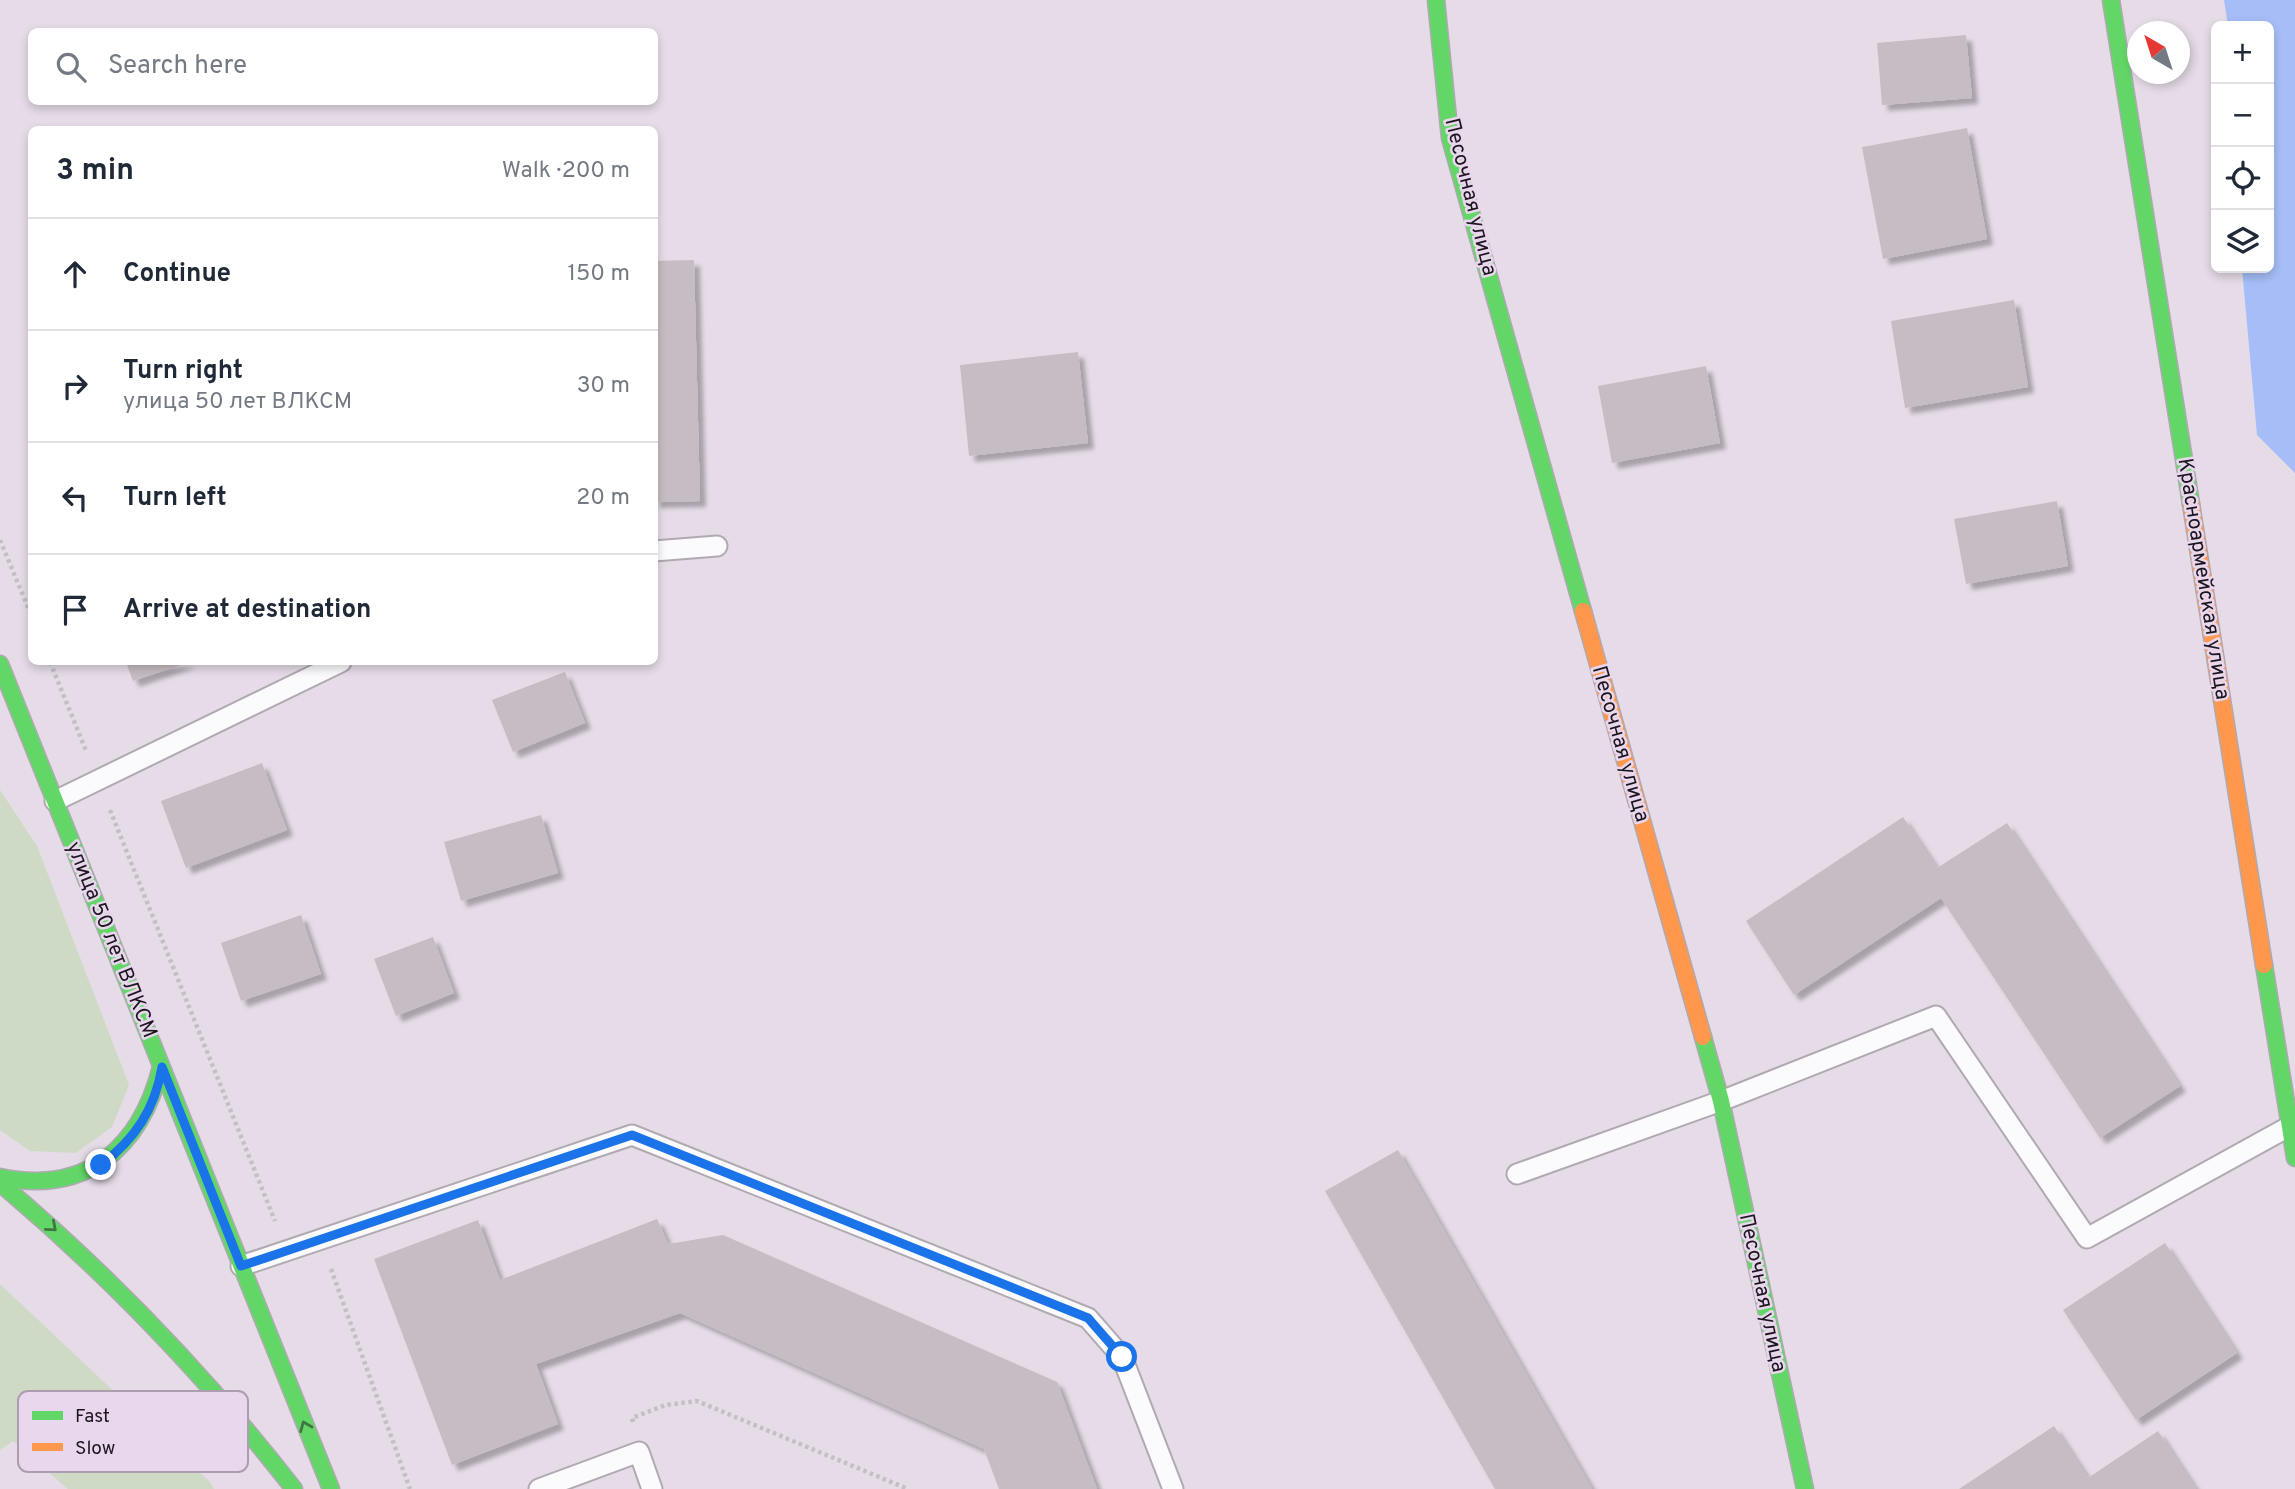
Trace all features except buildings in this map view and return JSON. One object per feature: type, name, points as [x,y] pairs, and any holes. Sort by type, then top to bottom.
[{"type":"street","name":"Песочная улица","points":[[1436,0],[1450,138],[1721,1101],[1805,1489]]},
{"type":"street","name":"Красноармейская улица","points":[[2111,0],[2295,1158]]},
{"type":"street","name":"улица 50 лет ВЛКСМ","points":[[0,664],[331,1489]]},
{"type":"street","points":[[0,713],[41,765]]},
{"type":"street","points":[[0,1177],[44,1182],[83,1174],[101,1165],[131,1139],[143,1123],[159,1086],[162,1067]]},
{"type":"street","points":[[0,1183],[74,1247],[148,1318],[215,1391]]},
{"type":"street","points":[[248,1432],[294,1489]]},
{"type":"lane","points":[[658,551],[717,546]]},
{"type":"lane","points":[[55,801],[335,665]]},
{"type":"lane","points":[[1517,1174],[1721,1101],[1936,1016],[2087,1238],[2290,1126]]},
{"type":"lane","points":[[241,1266],[632,1135],[1088,1318],[1122,1357],[1173,1489]]},
{"type":"lane","points":[[539,1489],[639,1452],[653,1489]]},
{"type":"path","points":[[0,540],[28,607]]},
{"type":"path","points":[[51,665],[276,1225],[320,1239],[410,1489]]},
{"type":"path","points":[[639,1452],[632,1418],[666,1405],[697,1401],[908,1489]]},
{"type":"green space","points":[[0,790],[37,846],[129,1085],[112,1127],[76,1153],[30,1151],[0,1130]]},
{"type":"green space","points":[[0,1284],[113,1391],[18,1391],[18,1445],[13,1441],[0,1450]]},
{"type":"green space","points":[[49,1472],[199,1472],[214,1489],[68,1489]]},
{"type":"water","points":[[2224,0],[2295,0],[2295,473],[2257,435],[2242,273],[2274,273],[2274,21],[2227,21]]},
{"type":"traffic: fast","points":[[1436,0],[1450,138],[1583,611]]},
{"type":"traffic: fast","points":[[2111,0],[2191,504]]},
{"type":"traffic: fast","points":[[0,664],[331,1489]]},
{"type":"traffic: fast","points":[[2264,965],[2295,1158]]},
{"type":"traffic: fast","points":[[1703,1037],[1721,1101],[1805,1489]]},
{"type":"traffic: fast","points":[[0,1177],[31,1181],[58,1179],[83,1172],[105,1160],[124,1143],[139,1121],[152,1096],[161,1067]]},
{"type":"traffic: fast","points":[[0,1183],[118,1290],[213,1391]]},
{"type":"traffic: fast","points":[[248,1432],[294,1489]]},
{"type":"traffic: slow","points":[[2191,504],[2264,965]]},
{"type":"traffic: slow","points":[[1583,611],[1703,1037]]},
{"type":"route","points":[[101,1165],[131,1139],[143,1123],[159,1086],[162,1067],[241,1266],[632,1135],[1088,1318],[1122,1357]]}]
